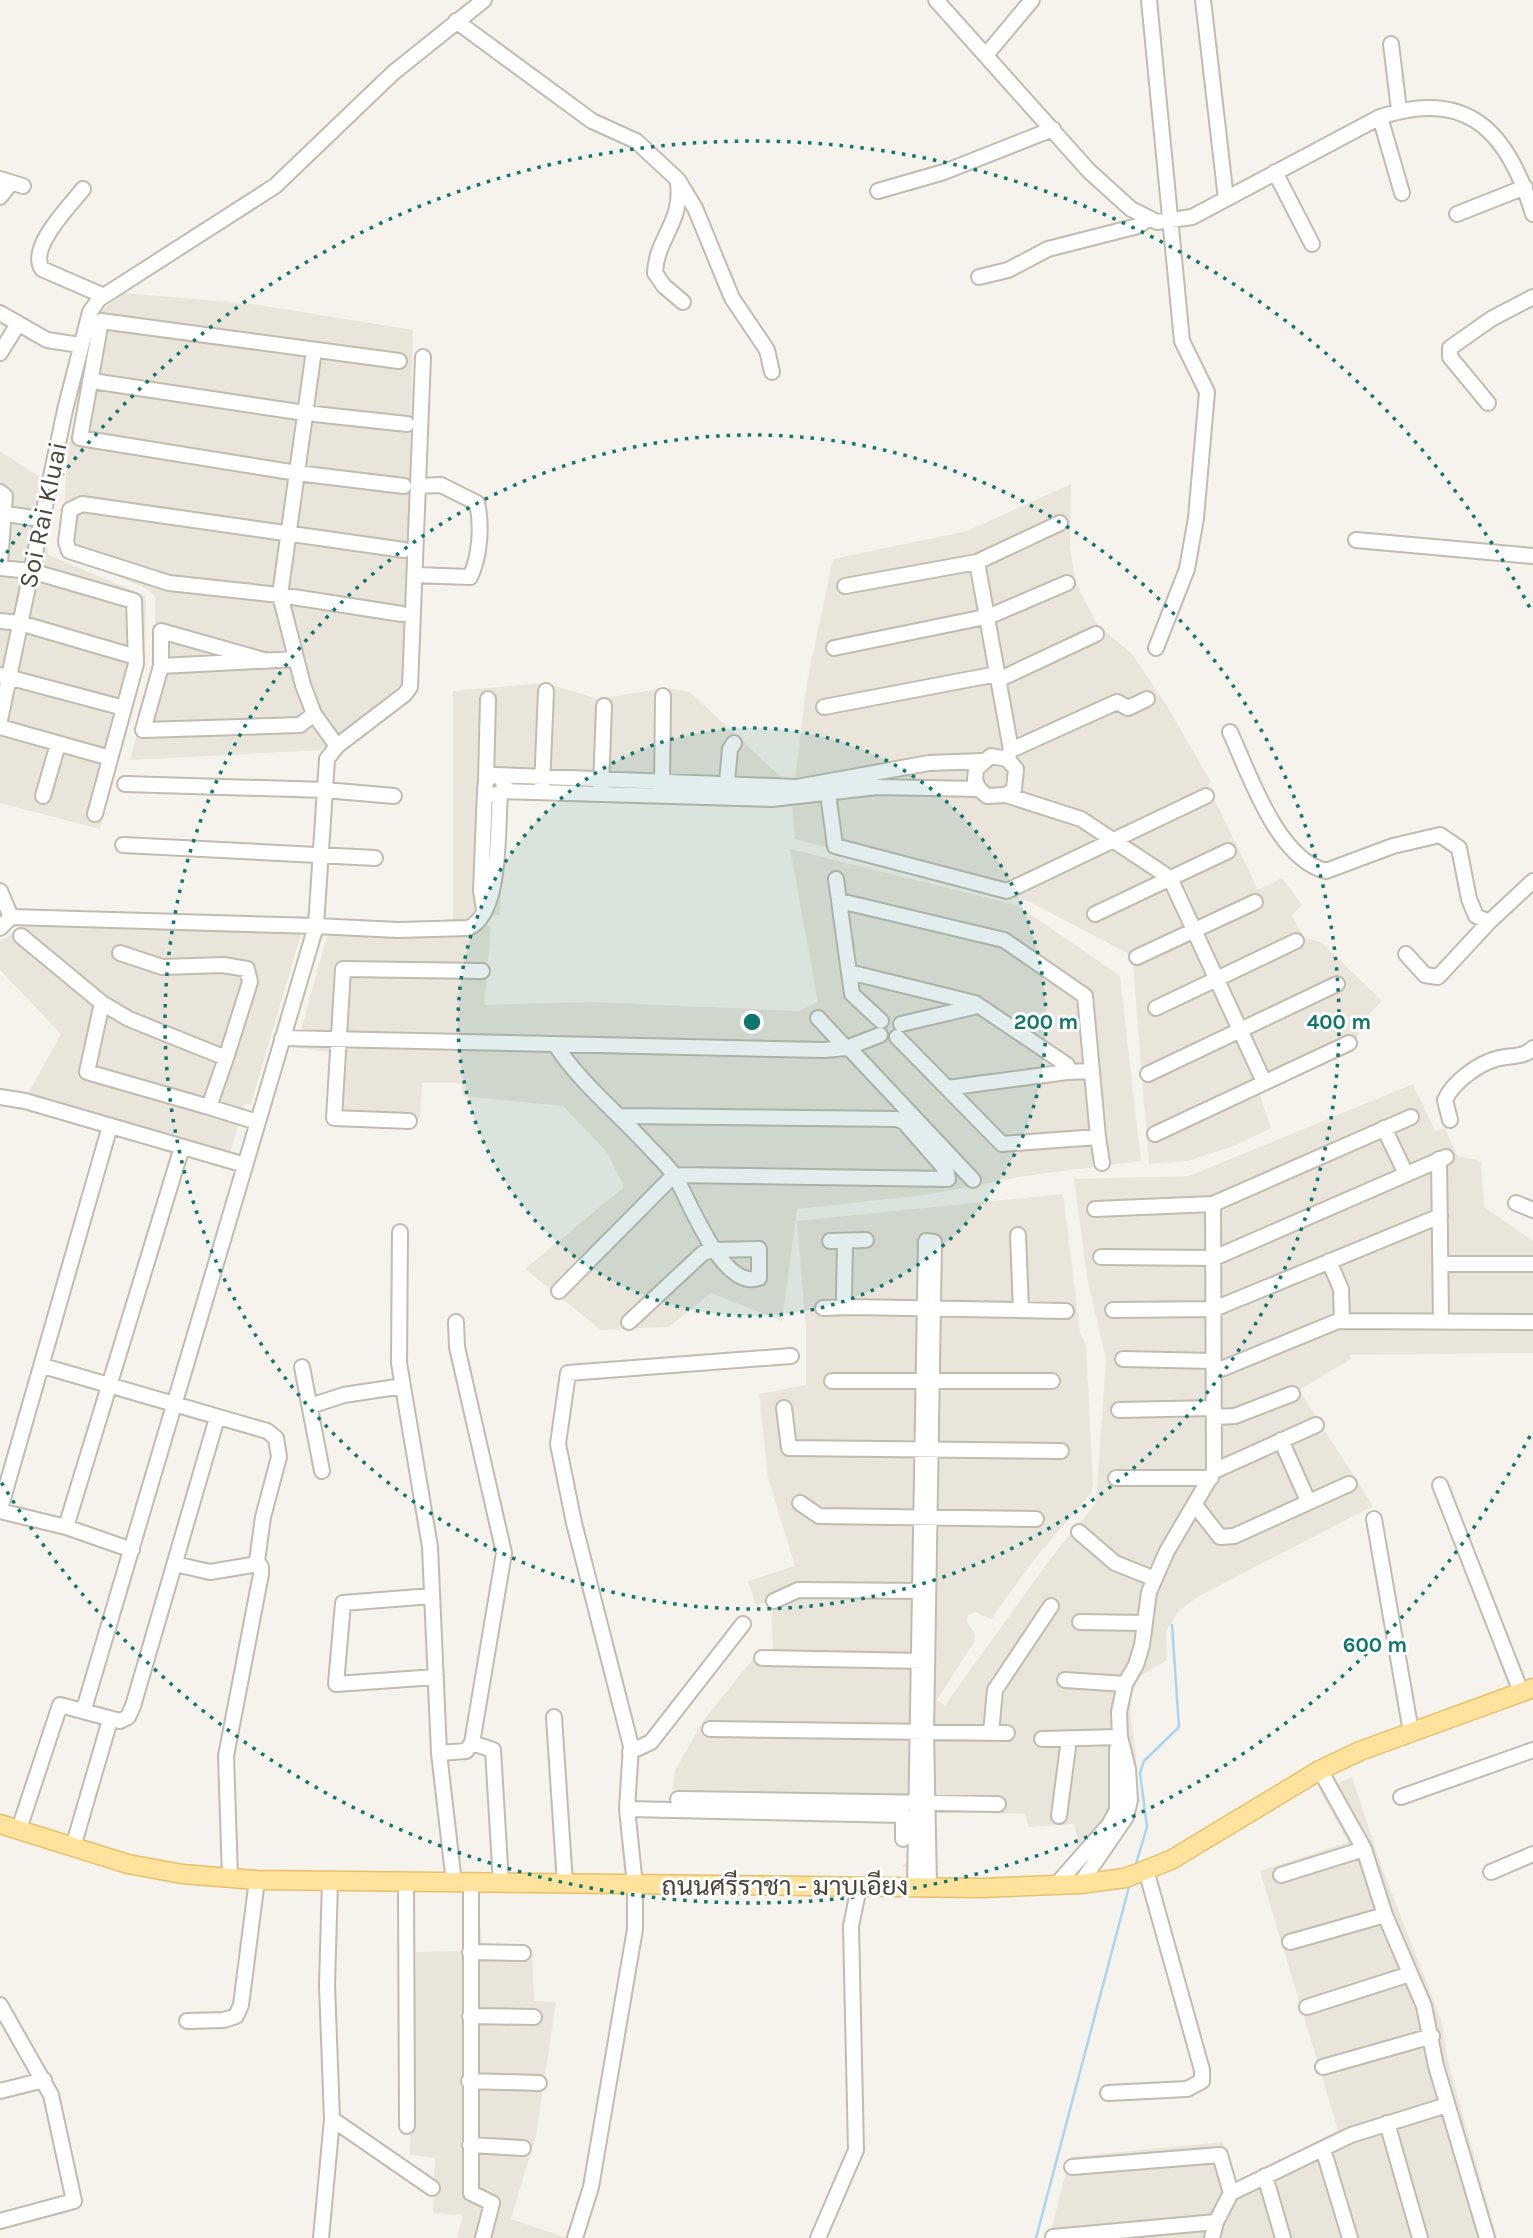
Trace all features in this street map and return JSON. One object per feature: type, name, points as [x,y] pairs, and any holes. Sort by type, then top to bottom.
[{"type":"main road","name":"ถนนศรีราชา - มาบเอียง","points":[[0,1824],[128,1864],[182,1874],[257,1880],[859,1887],[1080,1884],[1125,1878],[1171,1860],[1316,1772],[1411,1732],[1527,1690]]},
{"type":"street","points":[[83,189],[50,230],[38,255],[38,263],[42,269],[104,296],[275,186],[393,73],[484,0]]},
{"type":"street","points":[[936,0],[1089,171],[1147,219],[1169,223],[1192,217],[1380,117],[1399,110],[1439,109],[1455,111],[1476,121],[1507,149],[1525,187],[1533,214]]},
{"type":"street","points":[[986,55],[1032,0]]},
{"type":"street","points":[[1149,0],[1182,341],[1185,353],[1208,392],[1196,518],[1187,569],[1156,648]]},
{"type":"street","points":[[1203,0],[1226,199]]},
{"type":"street","points":[[456,21],[592,121],[636,141],[678,180],[695,208],[732,298],[768,350],[772,372]]},
{"type":"street","points":[[1391,44],[1399,110]]},
{"type":"street","points":[[1380,117],[1402,194]]},
{"type":"street","points":[[878,191],[944,172],[1053,129]]},
{"type":"street","points":[[1275,172],[1312,244]]},
{"type":"street","points":[[678,180],[681,202],[670,232],[658,250],[655,273],[664,286],[683,302]]},
{"type":"street","points":[[0,197],[11,183]]},
{"type":"street","points":[[1457,214],[1525,187]]},
{"type":"street","points":[[979,276],[1008,270],[1048,249],[1138,226],[1147,219]]},
{"type":"street","name":"Soi Rai Kluai","points":[[0,720],[5,675],[32,572],[80,345],[90,312],[104,296]]},
{"type":"street","points":[[1488,403],[1450,357],[1450,348],[1492,319],[1533,297]]},
{"type":"street","points":[[0,313],[47,340],[80,345]]},
{"type":"street","points":[[399,361],[101,321],[80,438],[297,473],[411,486],[442,485],[477,503],[479,528],[476,558],[470,578],[415,575]]},
{"type":"street","points":[[0,353],[18,324]]},
{"type":"street","points":[[314,350],[280,595],[311,717],[333,749]]},
{"type":"street","points":[[85,1709],[316,926],[325,790],[333,749],[405,694],[410,687],[415,575],[411,486],[423,357]]},
{"type":"street","points":[[92,382],[305,413],[407,424]]},
{"type":"street","points":[[0,492],[5,496],[0,566],[32,572],[134,601],[136,657],[95,814]]},
{"type":"street","points":[[402,614],[280,595],[169,583],[69,551],[66,542],[70,510],[82,503],[404,550]]},
{"type":"street","points":[[2,514],[33,517]]},
{"type":"street","points":[[845,586],[977,562],[1060,523]]},
{"type":"street","points":[[1356,540],[1533,556]]},
{"type":"street","points":[[977,562],[1009,754],[1016,769],[1014,789],[1006,795]]},
{"type":"street","points":[[834,648],[987,617],[1067,583]]},
{"type":"street","points":[[0,621],[20,624],[136,657]]},
{"type":"street","points":[[267,661],[161,631],[161,666],[143,730],[300,724],[311,717]]},
{"type":"street","points":[[824,707],[998,677],[1096,634]]},
{"type":"street","points":[[161,666],[295,659]]},
{"type":"street","points":[[5,675],[124,708]]},
{"type":"street","points":[[542,785],[546,691]]},
{"type":"street","points":[[662,788],[663,696]]},
{"type":"street","points":[[0,928],[11,917],[398,930],[468,928],[478,924],[485,915],[493,891],[495,786],[488,699]]},
{"type":"street","points":[[1147,699],[1128,708],[1117,702],[1009,754],[991,756],[982,761],[976,769],[975,780],[979,789],[987,796],[1006,795],[1081,819],[1170,878],[1264,1082]]},
{"type":"street","points":[[601,786],[604,706]]},
{"type":"street","points":[[0,727],[110,758]]},
{"type":"street","points":[[1230,732],[1272,822],[1297,854],[1317,869],[1326,871],[1393,846],[1440,835],[1458,848],[1469,899],[1476,916],[1489,922]]},
{"type":"street","points":[[726,791],[730,749],[734,743]]},
{"type":"street","points":[[43,796],[58,744]]},
{"type":"street","points":[[828,788],[929,763],[982,761]]},
{"type":"street","points":[[125,784],[325,790],[394,796]]},
{"type":"street","points":[[495,786],[601,786],[726,791],[797,787],[979,789]]},
{"type":"street","points":[[828,788],[835,846],[1007,891],[1206,796]]},
{"type":"street","points":[[123,845],[375,858]]},
{"type":"street","points":[[1095,914],[1228,851]]},
{"type":"street","points":[[836,879],[852,994],[888,1040],[899,1031],[978,1005]]},
{"type":"street","points":[[1406,954],[1425,975],[1438,977],[1489,922],[1533,881]]},
{"type":"street","points":[[0,891],[11,917]]},
{"type":"street","points":[[840,901],[1004,940],[1085,996],[1102,1163]]},
{"type":"street","points":[[1137,957],[1255,902]]},
{"type":"street","points":[[21,936],[102,1003],[174,1040],[226,1058]]},
{"type":"street","points":[[1156,1008],[1296,940]]},
{"type":"street","points":[[120,953],[162,967],[223,965],[242,966],[247,969],[250,982],[209,1107]]},
{"type":"street","points":[[409,1121],[334,1118],[343,969],[482,971]]},
{"type":"street","points":[[849,972],[978,1005],[1067,1065],[1068,1072]]},
{"type":"street","points":[[1148,1074],[1337,984]]},
{"type":"street","points":[[102,1003],[87,1072],[257,1122]]},
{"type":"street","points":[[818,1018],[973,1180]]},
{"type":"street","points":[[282,1038],[847,1047],[881,1028]]},
{"type":"street","points":[[899,1031],[947,1088],[1002,1144],[1098,1137]]},
{"type":"street","points":[[1155,1134],[1349,1043]]},
{"type":"street","points":[[555,1044],[569,1066],[621,1116],[674,1175],[713,1250],[702,1253],[629,1322]]},
{"type":"street","points":[[1450,1120],[1445,1100],[1457,1084],[1483,1064],[1521,1055],[1533,1048]]},
{"type":"street","points":[[947,1088],[1092,1070]]},
{"type":"street","points":[[0,1097],[245,1165]]},
{"type":"street","points":[[559,1291],[674,1175],[948,1179],[946,1170],[904,1122],[897,1119],[621,1116]]},
{"type":"street","points":[[1095,1209],[1213,1204],[1411,1117]]},
{"type":"street","points":[[110,1126],[0,1510],[66,1527],[132,1550]]},
{"type":"street","points":[[1384,1128],[1406,1174]]},
{"type":"street","points":[[66,1527],[111,1387],[182,1147]]},
{"type":"street","points":[[1101,1257],[1214,1258],[1443,1158],[1440,1216],[1441,1322]]},
{"type":"street","points":[[1516,1203],[1533,1210]]},
{"type":"street","points":[[1080,1884],[1126,1817],[1130,1800],[1128,1769],[1120,1737],[1119,1712],[1125,1684],[1136,1665],[1149,1592],[1167,1551],[1212,1474],[1213,1204]]},
{"type":"street","points":[[1113,1310],[1214,1309],[1440,1216]]},
{"type":"street","points":[[400,1232],[399,1363],[430,1547],[439,1753],[462,1883],[470,1952],[471,2193],[492,2203],[483,2238]]},
{"type":"street","points":[[1018,1235],[1021,1311]]},
{"type":"street","points":[[830,1241],[866,1240]]},
{"type":"street","points":[[845,1241],[844,1298],[846,1304],[851,1307]]},
{"type":"street","points":[[1329,1261],[1340,1289],[1342,1321]]},
{"type":"street","points":[[1441,1264],[1533,1264]]},
{"type":"street","points":[[823,1308],[1066,1311]]},
{"type":"street","points":[[922,1886],[929,1309]]},
{"type":"street","points":[[1123,1359],[1214,1367],[1342,1321],[1533,1322]]},
{"type":"street","points":[[439,1753],[466,1752],[472,1743],[504,1553],[457,1347],[456,1322]]},
{"type":"street","points":[[575,2238],[591,2187],[633,1943],[635,1885],[627,1809],[631,1752],[574,1523],[558,1444],[568,1373],[791,1356]]},
{"type":"street","points":[[43,1366],[267,1431],[277,1442],[279,1457],[263,1517],[257,1561],[261,1574],[226,1756],[230,1877]]},
{"type":"street","points":[[302,1367],[323,1471]]},
{"type":"street","points":[[832,1381],[928,1378],[1052,1381]]},
{"type":"street","points":[[310,1406],[344,1395],[403,1386]]},
{"type":"street","points":[[1119,1410],[1235,1416],[1292,1394]]},
{"type":"street","points":[[784,1408],[789,1448],[1061,1451]]},
{"type":"street","points":[[19,1829],[60,1705],[85,1709],[110,1720],[128,1717],[217,1418]]},
{"type":"street","points":[[1116,1478],[1212,1474],[1316,1425]]},
{"type":"street","points":[[1281,1440],[1308,1501]]},
{"type":"street","points":[[1195,1505],[1220,1537],[1234,1536],[1349,1483]]},
{"type":"street","points":[[1440,1485],[1527,1690]]},
{"type":"street","points":[[800,1503],[820,1516],[1036,1519]]},
{"type":"street","points":[[1374,1519],[1411,1732]]},
{"type":"street","points":[[1079,1532],[1115,1563],[1155,1579]]},
{"type":"street","points":[[175,1564],[210,1572],[252,1565],[257,1561]]},
{"type":"street","points":[[775,1601],[799,1590],[925,1591]]},
{"type":"street","points":[[432,1596],[343,1603],[336,1684],[436,1677]]},
{"type":"street","points":[[992,1733],[995,1689],[1051,1606]]},
{"type":"street","points":[[1080,1622],[1145,1623]]},
{"type":"street","points":[[631,1752],[650,1742],[743,1623]]},
{"type":"street","points":[[762,1658],[923,1661]]},
{"type":"street","points":[[1065,1680],[1125,1684]]},
{"type":"street","points":[[554,1717],[565,1884]]},
{"type":"street","points":[[73,1847],[110,1720]]},
{"type":"street","points":[[710,1728],[1007,1733]]},
{"type":"street","points":[[1042,1739],[1120,1737]]},
{"type":"street","points":[[1056,1885],[1109,1825],[1117,1810],[1116,1754],[1120,1737]]},
{"type":"street","points":[[1059,1816],[1069,1739]]},
{"type":"street","points":[[472,1743],[493,1750],[500,1883]]},
{"type":"street","points":[[1401,1797],[1533,1750]]},
{"type":"street","points":[[1316,1772],[1335,1813],[1352,1830],[1364,1849],[1385,1915],[1432,2036],[1436,2066],[1488,2238]]},
{"type":"street","points":[[678,1799],[998,1804]]},
{"type":"street","points":[[627,1809],[903,1815],[903,1839]]},
{"type":"street","points":[[1281,1875],[1364,1849]]},
{"type":"street","points":[[1491,1872],[1533,1854]]},
{"type":"street","points":[[1108,2093],[1187,2089],[1202,2081],[1202,2070],[1146,1870]]},
{"type":"street","points":[[187,2021],[224,2020],[236,2016],[241,2005],[257,1880]]},
{"type":"street","points":[[321,2238],[332,2119],[327,1985],[330,1881]]},
{"type":"street","points":[[406,1882],[407,2126]]},
{"type":"street","points":[[818,2238],[856,2150],[852,1926],[859,1887]]},
{"type":"street","points":[[1290,1942],[1385,1915]]},
{"type":"street","points":[[470,1952],[523,1953]]},
{"type":"street","points":[[1307,2007],[1410,1974]]},
{"type":"street","points":[[0,2005],[51,2095],[74,2201],[0,2221]]},
{"type":"street","points":[[470,2016],[534,2017]]},
{"type":"street","points":[[1323,2067],[1432,2036]]},
{"type":"street","points":[[0,2091],[44,2081]]},
{"type":"street","points":[[469,2081],[539,2083]]},
{"type":"street","points":[[1212,2238],[1216,2222],[1231,2193],[1351,2135],[1447,2105]]},
{"type":"street","points":[[332,2119],[432,2188]]},
{"type":"street","points":[[1387,2123],[1420,2238]]},
{"type":"street","points":[[470,2145],[523,2148]]},
{"type":"street","points":[[1323,2149],[1350,2238]]},
{"type":"street","points":[[1072,2167],[1220,2155],[1231,2193]]},
{"type":"street","points":[[1265,2176],[1283,2238]]},
{"type":"street","points":[[1053,2237],[1178,2232],[1216,2222]]},
{"type":"shaded area","points":[[124,293],[253,304],[413,330],[404,682],[321,750],[130,760],[156,664],[155,597],[148,589],[61,553],[68,448],[94,326],[100,312]]},
{"type":"shaded area","points":[[0,451],[44,480],[48,555],[146,596],[145,660],[100,829],[0,803]]},
{"type":"shaded area","points":[[1071,484],[1070,548],[1076,583],[1097,624],[1132,654],[1167,706],[1211,782],[1208,786],[1258,890],[1282,878],[1302,905],[1292,915],[1304,938],[1321,942],[1382,1001],[1362,1022],[1353,1052],[1258,1090],[1271,1128],[1234,1146],[1188,1161],[1149,1164],[1133,965],[1127,953],[1030,902],[795,839],[792,805],[505,800],[500,915],[453,921],[453,691],[544,683],[598,699],[665,688],[690,692],[783,779],[795,779],[807,682],[833,559],[967,531]]},
{"type":"shaded area","points":[[790,849],[1017,905],[1120,976],[1141,1161],[1024,1176],[932,1194],[797,1209],[782,1321],[711,1293],[669,1327],[601,1330],[525,1269],[624,1187],[607,1152],[563,1106],[463,1096],[461,1083],[422,1083],[420,1118],[330,1120],[330,1052],[296,1048],[329,929],[491,926],[484,1005],[591,1002],[799,1011],[818,1002]]},
{"type":"shaded area","points":[[27,925],[301,934],[251,1104],[244,1105],[230,1153],[26,1097],[61,1034],[0,970],[0,941]]},
{"type":"shaded area","points":[[1413,1084],[1435,1131],[1445,1128],[1457,1156],[1481,1161],[1484,1207],[1533,1241],[1533,1353],[1350,1355],[1351,1359],[1299,1390],[1373,1506],[1197,1597],[1177,1613],[1166,1632],[1167,1660],[1139,1677],[1132,1695],[1130,1711],[1136,1756],[1134,1809],[1127,1829],[1099,1864],[1079,1846],[1074,1824],[1029,1827],[1025,1814],[934,1812],[933,1859],[939,1868],[901,1867],[910,1860],[911,1814],[908,1811],[671,1804],[675,1771],[703,1721],[758,1653],[773,1653],[771,1602],[756,1605],[748,1581],[795,1566],[768,1478],[759,1394],[806,1385],[806,1328],[797,1221],[1063,1194],[1080,1332],[1086,1345],[1093,1484],[1091,1493],[1037,1556],[991,1619],[975,1612],[968,1615],[967,1622],[975,1634],[974,1642],[937,1700],[945,1705],[1048,1562],[1096,1503],[1106,1360],[1087,1277],[1074,1179],[1189,1176]]},
{"type":"shaded area","points":[[1352,1777],[1382,1868],[1442,2022],[1447,2058],[1497,2238],[1049,2238],[1070,2157],[1223,2142],[1236,2183],[1338,2130],[1260,1871],[1348,1842],[1320,1791]]},
{"type":"shaded area","points":[[467,1928],[481,1928],[482,1951],[532,1949],[534,2001],[556,2002],[536,2135],[511,2219],[567,2238],[457,2238],[463,2215],[433,2213],[435,2158],[410,2155],[416,1952],[468,1951]]},
{"type":"waterway","points":[[1135,1867],[1147,1827],[1140,1773],[1144,1761],[1179,1727],[1172,1625]]},
{"type":"waterway","points":[[1036,2238],[1130,1883]]}]
